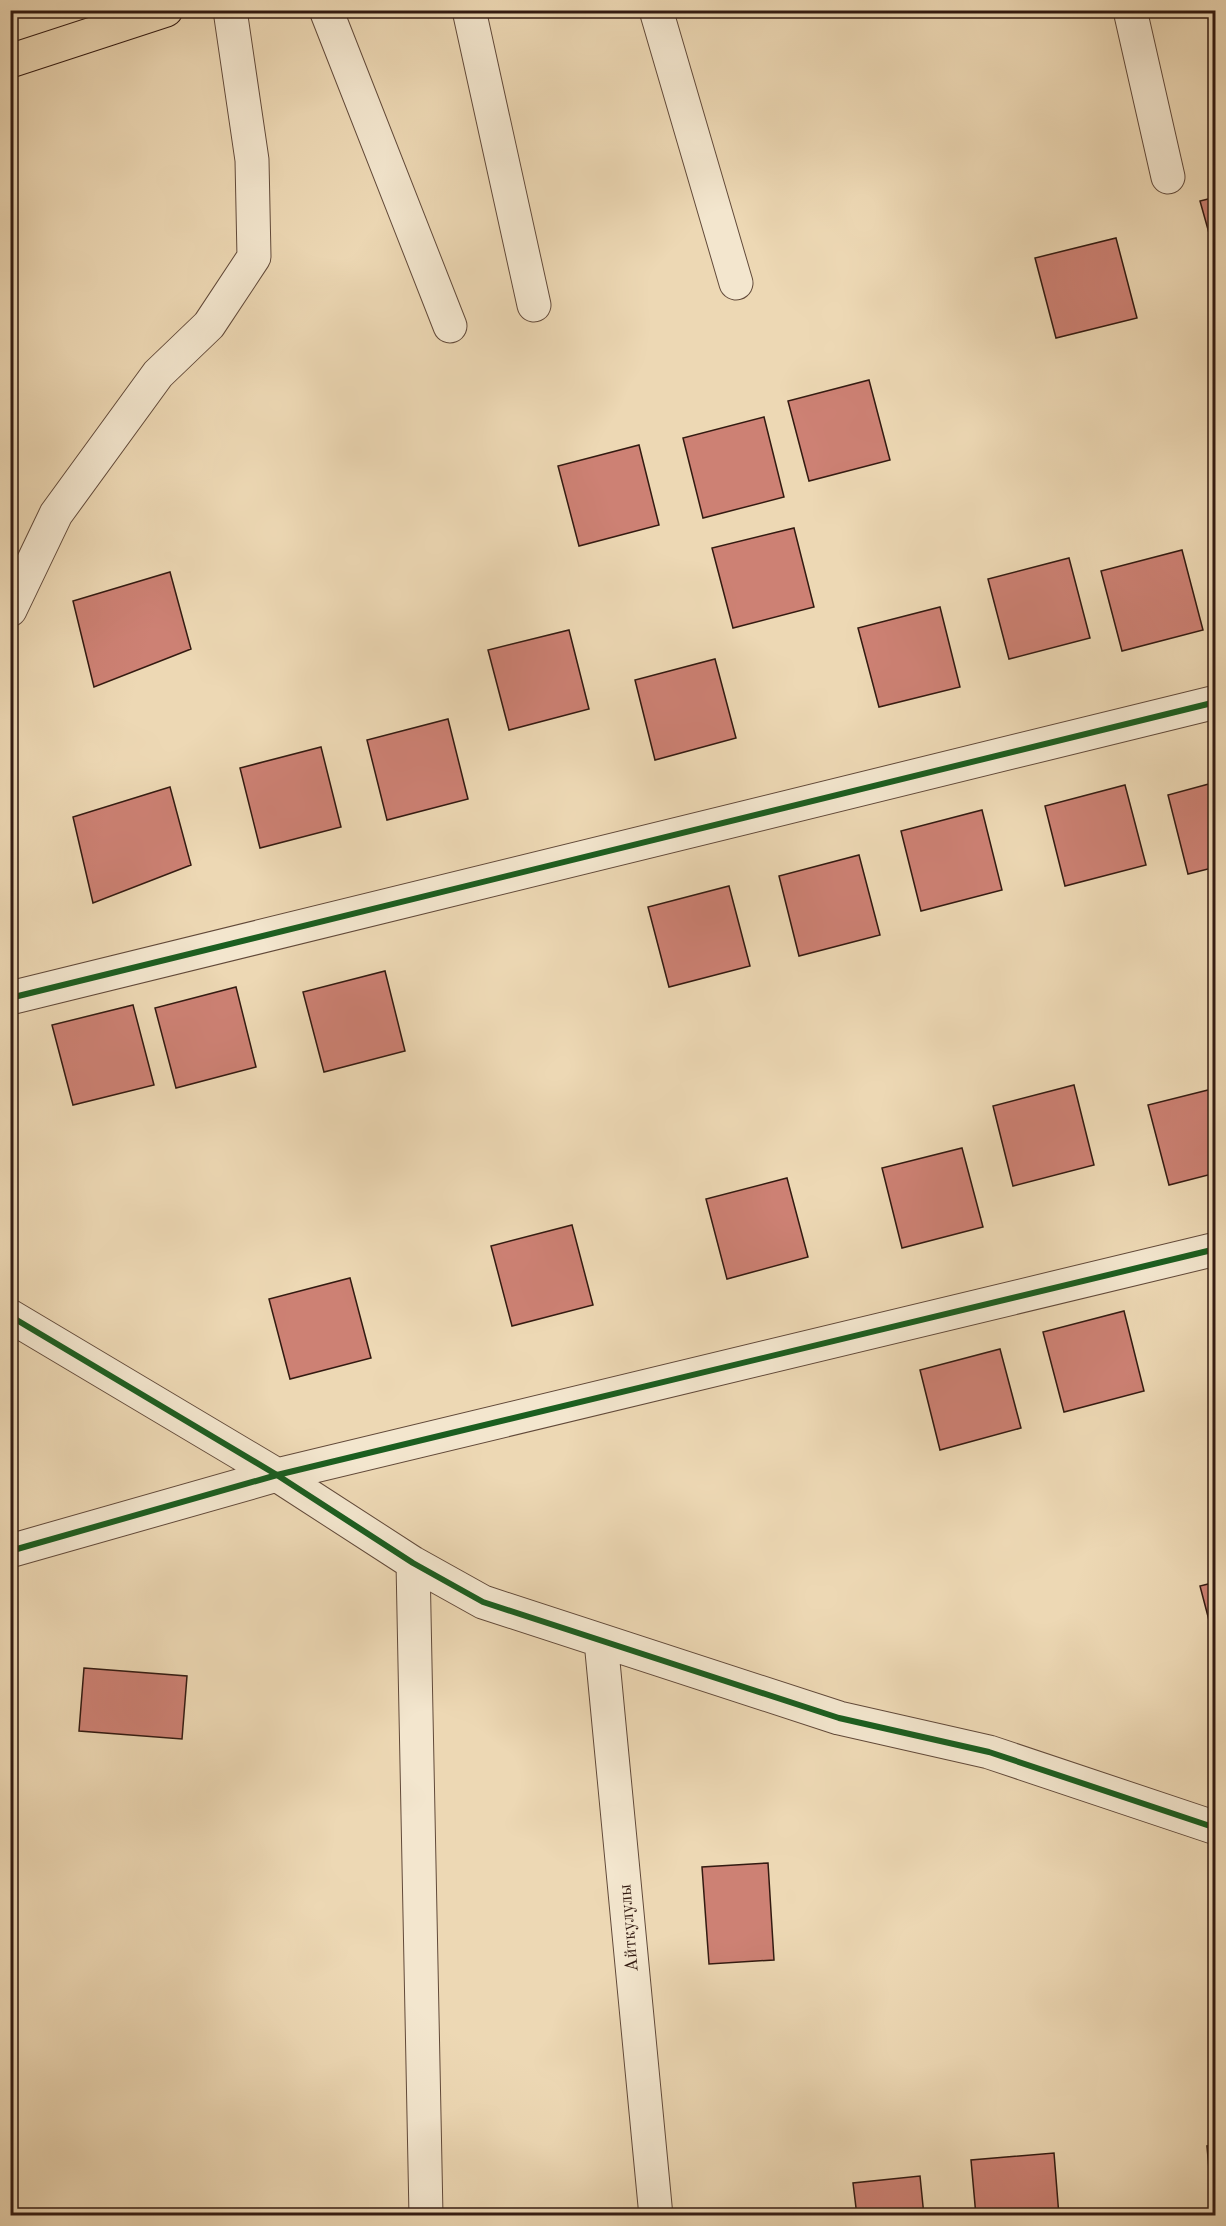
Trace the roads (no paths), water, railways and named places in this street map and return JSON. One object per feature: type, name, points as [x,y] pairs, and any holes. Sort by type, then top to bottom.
[{"type":"main road","points":[[10,61],[166,10]]},
{"type":"street","points":[[10,610],[56,514],[158,374],[209,325],[254,257],[252,160],[230,10]]},
{"type":"street","points":[[326,10],[450,326]]},
{"type":"street","points":[[469,10],[534,305]]},
{"type":"street","points":[[656,10],[736,283]]},
{"type":"street","points":[[1130,10],[1168,177]]},
{"type":"street","points":[[10,998],[1215,702]]},
{"type":"street","points":[[10,1551],[277,1474],[1215,1250]]},
{"type":"street","points":[[10,1316],[277,1474],[413,1563],[483,1602],[839,1718],[989,1752],[1213,1824]]},
{"type":"street","points":[[413,1563],[426,2216]]},
{"type":"street","name":"Айткулулы","points":[[602,1641],[656,2216]]}]
